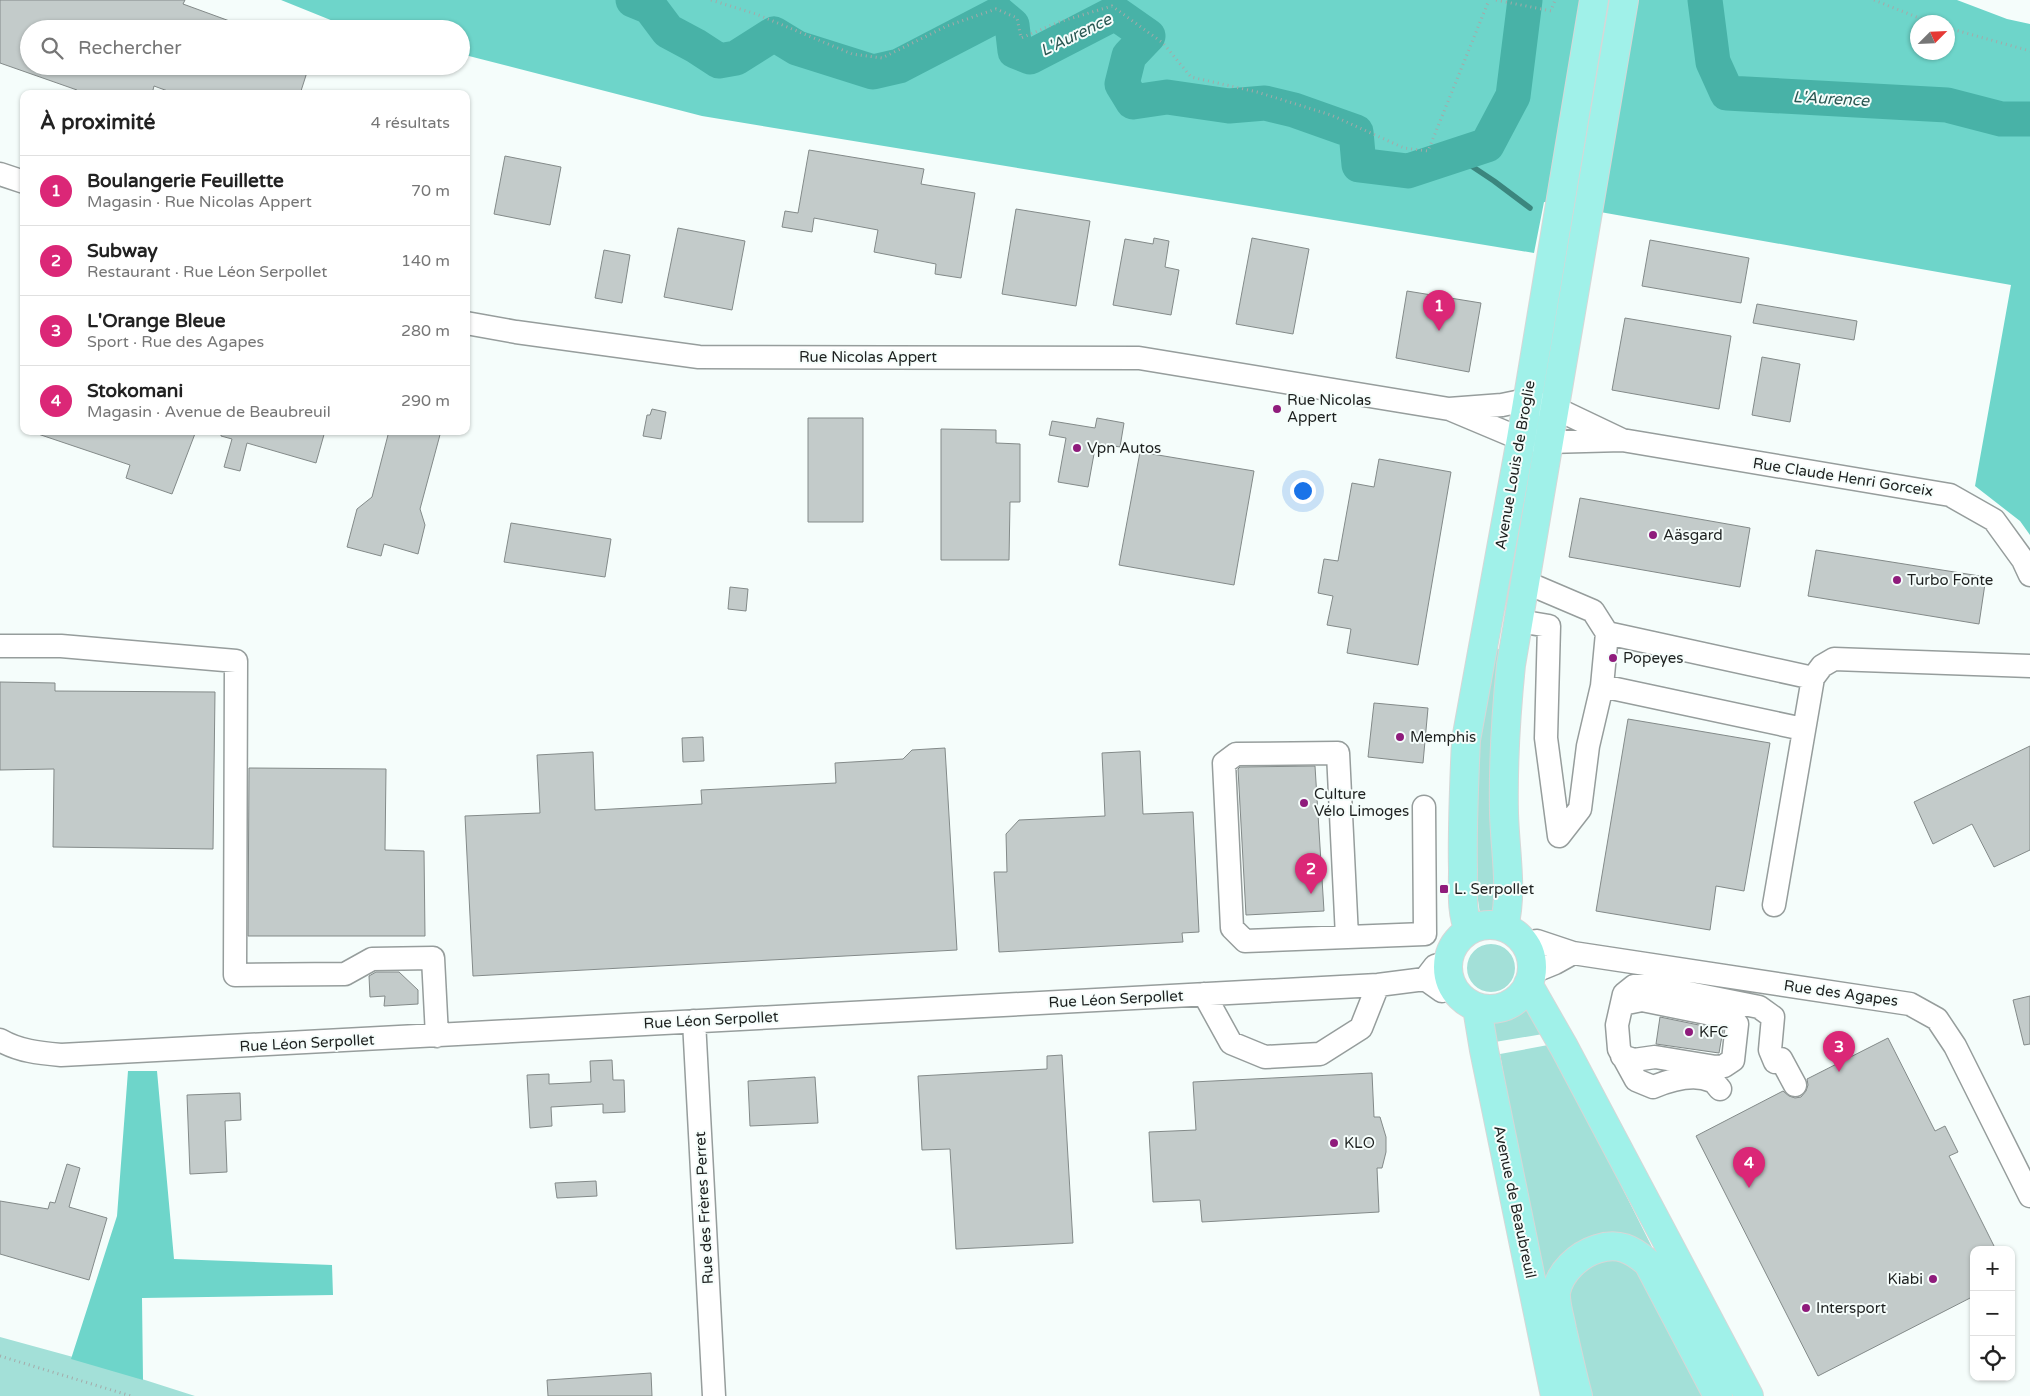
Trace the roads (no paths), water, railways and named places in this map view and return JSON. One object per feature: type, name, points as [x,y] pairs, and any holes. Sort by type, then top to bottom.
[{"type":"main road","name":"Avenue Louis de Broglie","points":[[1469,930],[1464,920],[1463,883],[1463,790],[1466,740],[1521,439],[1594,0]]},
{"type":"main road","name":"Avenue Louis de Broglie","points":[[1504,927],[1509,909],[1504,812],[1506,712],[1518,621],[1624,0]]},
{"type":"main road","points":[[1531,978],[1518,1000],[1505,1007],[1492,1010],[1477,1008],[1458,995],[1451,974],[1453,948],[1458,940],[1469,930],[1489,925],[1504,927],[1515,933],[1525,944],[1531,957],[1531,978],[1564,1047],[1749,1396]]},
{"type":"main road","name":"Avenue de Beaubreuil","points":[[1477,1008],[1555,1396]]},
{"type":"main road","points":[[1636,1184],[1730,1396]]},
{"type":"main road","points":[[1578,1396],[1558,1309],[1556,1292],[1561,1277],[1570,1266],[1590,1251],[1616,1246],[1627,1248],[1637,1253],[1648,1263],[1718,1396]]},
{"type":"street","points":[[0,174],[20,181]]},
{"type":"street","name":"Rue Nicolas Appert","points":[[470,324],[516,332],[699,357],[1139,358],[1449,409],[1521,439],[1548,442],[1622,440]]},
{"type":"street","points":[[1526,400],[1554,408],[1622,440]]},
{"type":"street","name":"Rue Nicolas Appert","points":[[1449,409],[1502,405],[1526,400]]},
{"type":"street","name":"Rue Claude Henri Gorceix","points":[[1622,440],[1950,495],[1994,520],[2023,560],[2030,575]]},
{"type":"street","points":[[1518,621],[1549,626],[1546,738],[1559,836],[1580,809],[1588,746],[1602,686],[1607,632],[1593,610],[1525,582]]},
{"type":"street","points":[[1607,632],[1812,678]]},
{"type":"street","points":[[0,646],[61,646],[236,661],[235,975],[345,974],[372,959],[433,958],[437,1036]]},
{"type":"street","points":[[1774,905],[1812,678],[1822,666],[1834,659],[2030,666]]},
{"type":"street","points":[[1602,686],[1803,728]]},
{"type":"street","points":[[1347,937],[1338,753],[1236,754],[1224,763],[1232,928],[1244,941],[1425,934],[1424,807]]},
{"type":"street","name":"Rue des Agapes","points":[[1525,944],[1537,941],[1573,953],[1910,1004],[1937,1020],[1955,1046],[2030,1196]]},
{"type":"street","points":[[1531,978],[1573,953]]},
{"type":"street","name":"Rue Léon Serpollet","points":[[0,1040],[9,1046],[34,1053],[61,1055],[1378,985],[1425,980],[1435,966],[1451,974]]},
{"type":"street","points":[[1720,1089],[1712,1081],[1692,1077],[1668,1081],[1653,1087],[1636,1080],[1619,1049],[1617,1026],[1624,994],[1634,986],[1644,984],[1759,1008],[1773,1017],[1770,1050],[1795,1086]]},
{"type":"street","points":[[1204,994],[1231,1043],[1265,1057],[1320,1054],[1361,1028],[1378,985]]},
{"type":"street","points":[[1622,1004],[1642,1000],[1731,1018],[1737,1024],[1733,1060],[1724,1066],[1716,1067],[1655,1057],[1634,1060],[1622,1056]]},
{"type":"street","name":"Rue des Frères Perret","points":[[694,1021],[714,1396]]},
{"type":"waterway","name":"L'Aurence","points":[[633,0],[650,7],[668,31],[719,61],[736,58],[774,34],[797,48],[873,72],[899,66],[999,14],[1012,25],[1015,51],[1030,57],[1115,13],[1148,36],[1129,56],[1122,84],[1133,102],[1167,97],[1229,106],[1265,103],[1294,110],[1356,132],[1359,165],[1408,171],[1487,145],[1513,96],[1525,0]]},
{"type":"waterway","name":"L'Aurence","points":[[1705,0],[1713,62],[1727,93],[1947,105],[2001,119],[2030,119]]},
{"type":"waterway","points":[[1455,155],[1530,208]]},
{"type":"place","name":"Boulangerie Feuillette","points":[[1439,331]]},
{"type":"place","name":"Rue Nicolas Appert","points":[[1277,409]]},
{"type":"place","name":"Vpn Autos","points":[[1077,448]]},
{"type":"place","name":"Aäsgard","points":[[1653,535]]},
{"type":"place","name":"Turbo Fonte","points":[[1897,580]]},
{"type":"place","name":"Popeyes","points":[[1613,658]]},
{"type":"place","name":"Memphis","points":[[1400,737]]},
{"type":"place","name":"Culture Vélo Limoges","points":[[1304,803]]},
{"type":"place","name":"L. Serpollet","points":[[1444,889]]},
{"type":"place","name":"Subway","points":[[1311,894]]},
{"type":"place","name":"KFC","points":[[1689,1032]]},
{"type":"place","name":"L'Orange Bleue","points":[[1839,1072]]},
{"type":"place","name":"KLO","points":[[1334,1143]]},
{"type":"place","name":"Stokomani","points":[[1749,1188]]},
{"type":"place","name":"Kiabi","points":[[1933,1279]]},
{"type":"place","name":"Intersport","points":[[1806,1308]]}]
